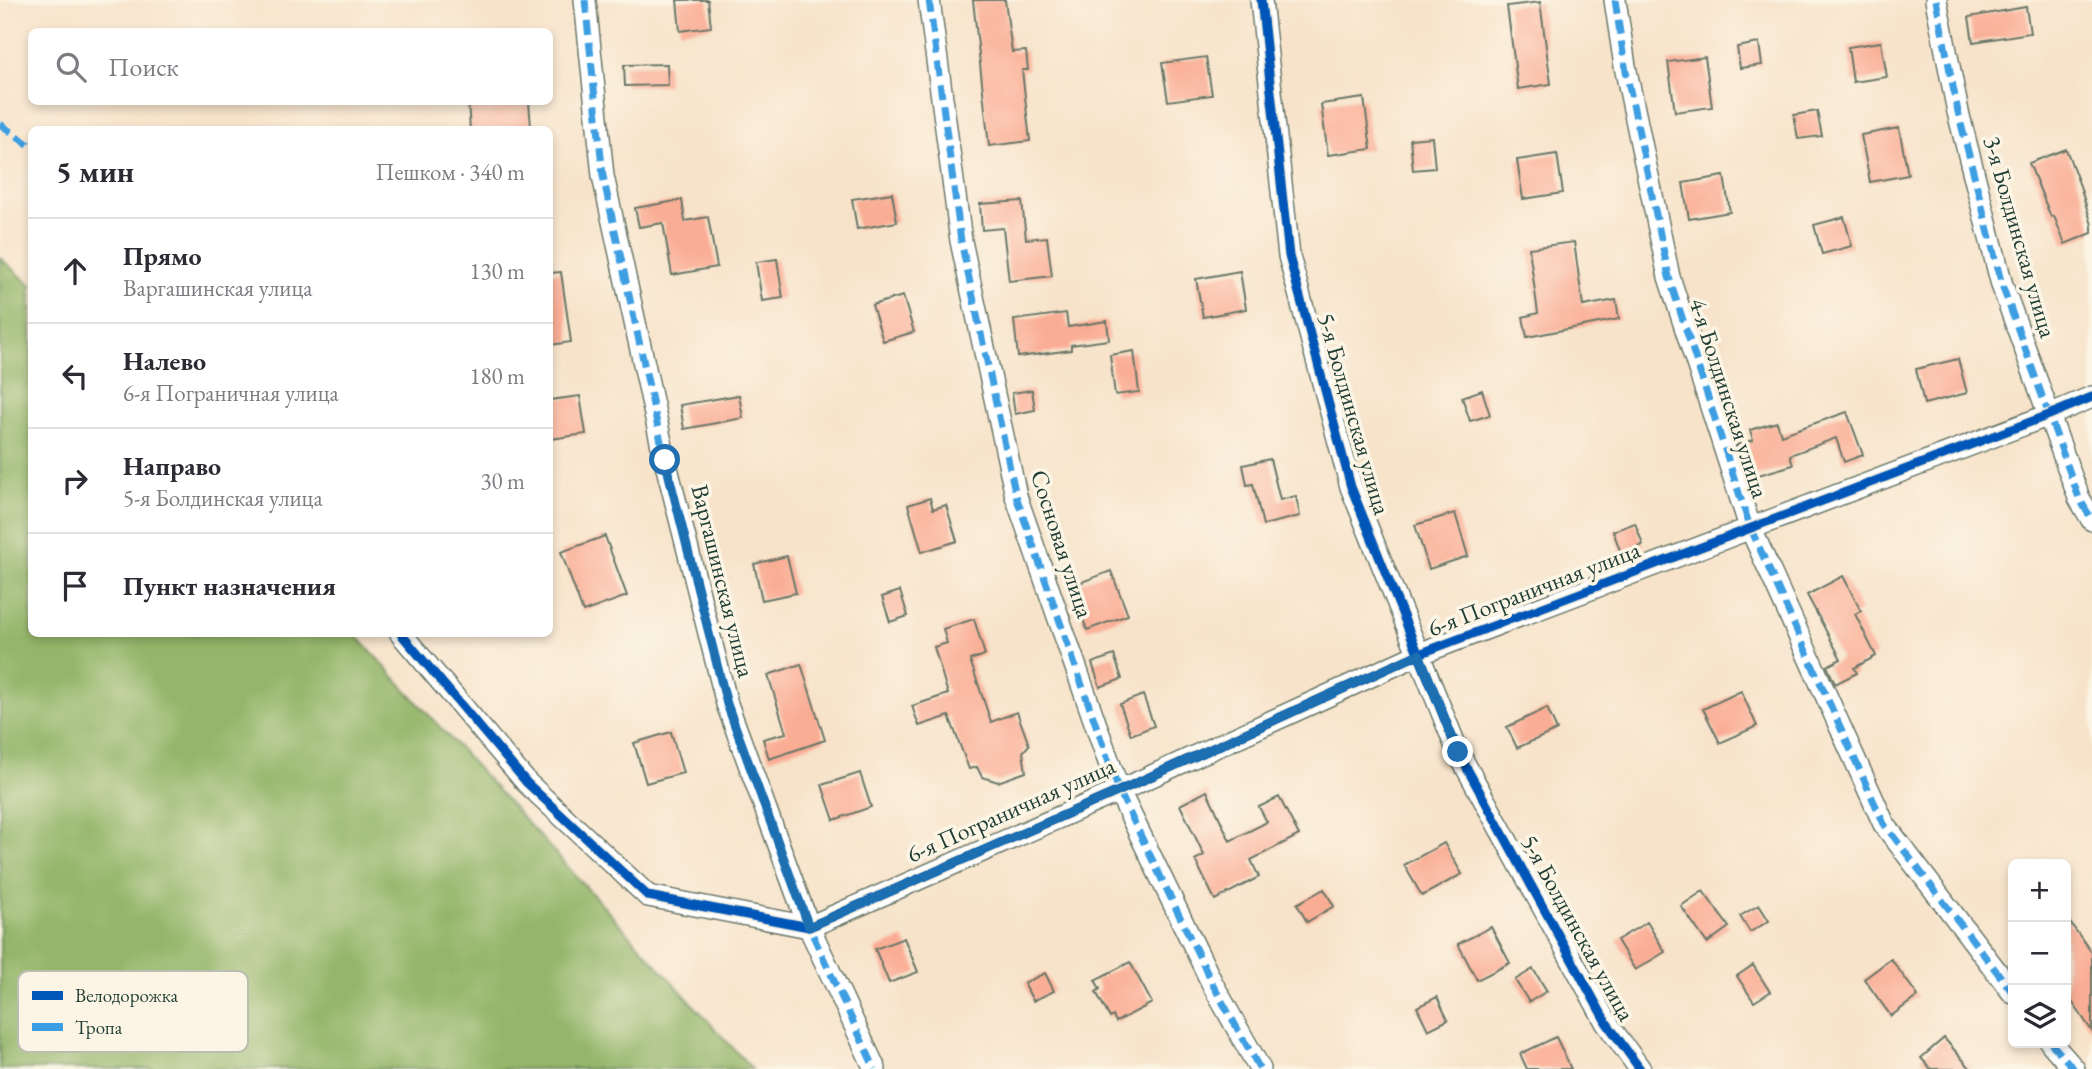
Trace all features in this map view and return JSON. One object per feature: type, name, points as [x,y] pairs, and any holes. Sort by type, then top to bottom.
[{"type":"street","name":"Варгашинская улица","points":[[584,0],[603,176],[665,460],[727,704],[809,927],[875,1069]]},
{"type":"street","name":"Сосновая улица","points":[[929,0],[961,241],[1016,496],[1119,791],[1213,985],[1260,1069]]},
{"type":"street","name":"5-я Болдинская улица","points":[[1261,0],[1289,256],[1351,487],[1458,752],[1606,1022],[1640,1069]]},
{"type":"street","name":"4-я Болдинская улица","points":[[1615,0],[1625,66],[1669,277],[1750,527],[1884,824],[2008,986]]},
{"type":"street","name":"3-я Болдинская улица","points":[[1936,0],[1958,112],[2002,285],[2079,498],[2092,520]]},
{"type":"street","name":"6-я Пограничная улица","points":[[809,927],[1119,791],[1419,654],[2092,397]]},
{"type":"street","points":[[404,637],[527,783],[648,896],[809,927]]},
{"type":"street","points":[[2055,1048],[2074,1069]]},
{"type":"green space","points":[[0,258],[28,282],[28,637],[358,637],[752,1069],[0,1069]]},
{"type":"building","points":[[677,0],[708,0],[711,27],[680,31]]},
{"type":"building","points":[[973,0],[1005,0],[1012,52],[1026,51],[1028,70],[1022,70],[1030,141],[989,146]]},
{"type":"building","points":[[1540,2],[1551,84],[1518,89],[1507,6]]},
{"type":"building","points":[[2026,7],[2030,33],[1973,42],[1969,17]]},
{"type":"building","points":[[1881,42],[1887,77],[1853,82],[1848,47]]},
{"type":"building","points":[[1759,43],[1762,65],[1740,68],[1737,47]]},
{"type":"building","points":[[1206,57],[1212,95],[1168,101],[1162,63]]},
{"type":"building","points":[[1705,57],[1712,107],[1675,112],[1668,62]]},
{"type":"building","points":[[667,64],[668,85],[625,86],[624,65]]},
{"type":"building","points":[[1364,98],[1371,149],[1328,155],[1321,104]]},
{"type":"building","points":[[468,105],[529,105],[531,126],[470,126]]},
{"type":"building","points":[[1817,111],[1822,136],[1798,139],[1794,115]]},
{"type":"building","points":[[1899,128],[1908,175],[1870,182],[1861,135]]},
{"type":"building","points":[[1432,137],[1435,168],[1413,170],[1410,139]]},
{"type":"building","points":[[2066,149],[2080,186],[2092,233],[2065,244],[2029,163]]},
{"type":"building","points":[[1557,154],[1563,193],[1523,199],[1517,160]]},
{"type":"building","points":[[1724,176],[1730,212],[1689,219],[1683,183]]},
{"type":"building","points":[[892,193],[897,222],[857,229],[852,199]]},
{"type":"building","points":[[682,200],[685,221],[708,217],[717,267],[672,275],[663,223],[639,227],[635,208]]},
{"type":"building","points":[[1022,201],[1026,239],[1047,237],[1052,276],[1009,281],[1003,228],[982,230],[980,204]]},
{"type":"building","points":[[1844,217],[1852,246],[1822,254],[1814,225]]},
{"type":"building","points":[[1574,242],[1583,306],[1616,300],[1619,319],[1527,337],[1523,317],[1538,313],[1529,248]]},
{"type":"building","points":[[777,259],[783,298],[762,301],[756,262]]},
{"type":"building","points":[[1240,271],[1246,309],[1203,317],[1196,279]]},
{"type":"building","points":[[561,272],[571,342],[553,345],[553,273]]},
{"type":"building","points":[[903,296],[914,332],[883,341],[872,305]]},
{"type":"building","points":[[1066,313],[1068,327],[1107,321],[1109,340],[1071,345],[1071,350],[1018,357],[1014,320]]},
{"type":"building","points":[[1134,351],[1139,392],[1115,395],[1110,355]]},
{"type":"building","points":[[1958,359],[1967,393],[1924,404],[1916,369]]},
{"type":"building","points":[[1032,390],[1035,410],[1015,414],[1012,393]]},
{"type":"building","points":[[1482,390],[1490,415],[1470,421],[1462,397]]},
{"type":"building","points":[[739,395],[743,418],[684,429],[680,405]]},
{"type":"building","points":[[580,396],[586,434],[553,439],[553,400]]},
{"type":"building","points":[[1847,412],[1863,455],[1844,462],[1836,438],[1790,455],[1793,465],[1748,478],[1737,445],[1753,440],[1750,430],[1777,422],[1781,435]]},
{"type":"building","points":[[1270,459],[1280,500],[1296,496],[1300,516],[1263,525],[1253,484],[1247,485],[1243,465]]},
{"type":"building","points":[[930,498],[933,509],[946,505],[957,541],[922,552],[908,505]]},
{"type":"building","points":[[1455,513],[1468,556],[1429,569],[1415,525]]},
{"type":"building","points":[[1635,523],[1643,545],[1621,553],[1613,531]]},
{"type":"building","points":[[605,536],[627,596],[583,612],[561,552]]},
{"type":"building","points":[[787,556],[796,593],[762,600],[754,564]]},
{"type":"building","points":[[1111,571],[1128,615],[1087,630],[1071,586]]},
{"type":"building","points":[[1843,576],[1861,611],[1855,614],[1876,656],[1854,668],[1857,673],[1835,684],[1827,666],[1841,659],[1807,595]]},
{"type":"building","points":[[900,591],[908,616],[890,622],[882,597]]},
{"type":"building","points":[[974,619],[985,655],[970,660],[991,722],[1017,712],[1029,745],[1023,752],[1026,772],[998,782],[982,777],[977,767],[969,769],[949,716],[919,726],[912,706],[948,694],[934,647],[947,643],[943,629]]},
{"type":"building","points":[[1114,655],[1122,679],[1100,687],[1092,663]]},
{"type":"building","points":[[801,664],[825,740],[769,759],[763,739],[786,733],[768,675]]},
{"type":"building","points":[[1741,691],[1757,726],[1720,743],[1703,709]]},
{"type":"building","points":[[1143,695],[1154,726],[1131,735],[1120,704]]},
{"type":"building","points":[[1547,708],[1557,730],[1517,748],[1507,727]]},
{"type":"building","points":[[671,732],[683,773],[646,783],[634,743]]},
{"type":"building","points":[[860,773],[871,807],[834,820],[822,785]]},
{"type":"building","points":[[1207,791],[1230,841],[1267,822],[1259,807],[1279,797],[1299,835],[1251,860],[1259,877],[1215,900],[1195,860],[1204,855],[1180,805]]},
{"type":"building","points":[[1444,843],[1462,874],[1422,896],[1404,865]]},
{"type":"building","points":[[1324,889],[1334,906],[1307,922],[1297,904]]},
{"type":"building","points":[[1703,891],[1729,927],[1707,943],[1681,906]]},
{"type":"building","points":[[1759,905],[1769,921],[1750,932],[1740,916]]},
{"type":"building","points":[[1647,922],[1665,952],[1635,970],[1617,940]]},
{"type":"building","points":[[2071,924],[2092,953],[2092,1031],[2071,1000]]},
{"type":"building","points":[[1491,927],[1510,963],[1477,980],[1458,944]]},
{"type":"building","points":[[904,938],[918,972],[889,983],[875,949]]},
{"type":"building","points":[[1891,959],[1918,996],[1891,1016],[1864,979]]},
{"type":"building","points":[[1130,962],[1152,1003],[1116,1022],[1113,1016],[1110,1018],[1096,992],[1100,989],[1095,980]]},
{"type":"building","points":[[1753,965],[1770,992],[1754,1002],[1737,976]]},
{"type":"building","points":[[1533,969],[1547,991],[1529,1002],[1515,980]]},
{"type":"building","points":[[1045,973],[1054,991],[1033,1001],[1024,983]]},
{"type":"building","points":[[1437,997],[1448,1020],[1428,1030],[1417,1007]]},
{"type":"building","points":[[1556,1037],[1571,1069],[1527,1069],[1520,1054]]},
{"type":"building","points":[[1944,1038],[1971,1069],[1931,1069],[1921,1058]]},
{"type":"marked path","points":[[585,0],[603,176],[665,460],[727,704],[809,927],[875,1069]]},
{"type":"marked path","points":[[929,0],[961,241],[1016,496],[1119,791],[1213,985],[1260,1069]]},
{"type":"marked path","points":[[1615,0],[1625,66],[1669,277],[1750,527],[1884,824],[2008,986]]},
{"type":"marked path","points":[[1936,0],[1958,112],[2002,285],[2079,498],[2092,520]]},
{"type":"marked path","points":[[0,124],[28,144]]},
{"type":"marked path","points":[[2055,1048],[2074,1069]]},
{"type":"cycle path","points":[[1261,0],[1289,256],[1351,487],[1458,752],[1606,1022],[1640,1069]]},
{"type":"cycle path","points":[[404,637],[527,783],[648,896],[809,927],[1119,791],[1419,654],[2092,397]]},
{"type":"route","points":[[665,460],[727,704],[809,927],[1119,791],[1419,654],[1458,752]]}]
